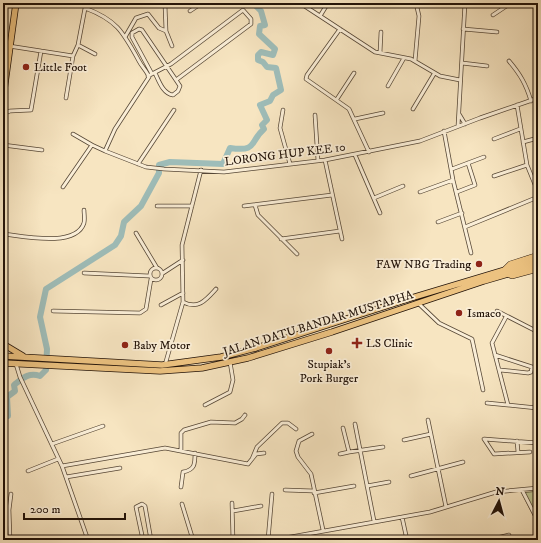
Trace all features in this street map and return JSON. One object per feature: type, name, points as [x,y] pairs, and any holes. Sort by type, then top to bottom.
[{"type":"highway","points":[[3,98],[16,3]]},
{"type":"highway","points":[[3,55],[11,35]]},
{"type":"highway","name":"JALAN DATU BANDAR MUSTAPHA","points":[[3,363],[160,371],[202,368],[230,362],[355,325],[538,260]]},
{"type":"highway","name":"JALAN DATU BANDAR MUSTAPHA","points":[[3,356],[123,364],[165,364],[221,357],[249,350],[506,272],[538,265]]},
{"type":"highway","points":[[3,344],[26,357]]},
{"type":"main road","points":[[538,255],[510,264],[506,272],[512,276],[538,269]]},
{"type":"main road","points":[[342,321],[345,326],[355,325]]},
{"type":"street","points":[[66,98],[73,56],[78,45],[86,3]]},
{"type":"street","points":[[190,11],[202,3]]},
{"type":"street","points":[[300,3],[375,52],[415,61],[434,74],[460,80]]},
{"type":"street","points":[[320,16],[328,3]]},
{"type":"street","points":[[415,61],[418,16],[416,3]]},
{"type":"street","points":[[458,126],[465,3]]},
{"type":"street","points":[[492,15],[511,3]]},
{"type":"street","points":[[165,5],[166,31],[172,46]]},
{"type":"street","points":[[85,8],[103,14],[116,24],[148,76],[148,81],[116,130],[105,151]]},
{"type":"street","points":[[148,76],[167,67],[243,10],[251,19],[251,24],[176,80]]},
{"type":"street","points":[[125,37],[136,18],[145,14],[150,15],[159,28],[166,31]]},
{"type":"street","points":[[139,29],[142,30],[180,86],[176,94],[170,95],[161,86],[134,40],[132,33],[139,29]]},
{"type":"street","points":[[340,29],[306,77],[308,80],[349,108],[369,152]]},
{"type":"street","points":[[463,29],[496,32]]},
{"type":"street","points":[[380,53],[381,32]]},
{"type":"street","points":[[129,43],[134,40]]},
{"type":"street","points":[[78,45],[96,54]]},
{"type":"street","points":[[9,46],[73,56]]},
{"type":"street","points":[[3,114],[10,110],[31,110],[41,51]]},
{"type":"street","points":[[388,86],[404,58]]},
{"type":"street","points":[[509,61],[520,73],[526,84],[530,101]]},
{"type":"street","points":[[462,63],[487,66]]},
{"type":"street","points":[[337,99],[354,73]]},
{"type":"street","points":[[413,109],[434,74]]},
{"type":"street","name":"LORONG HUP KEE 10","points":[[74,134],[113,155],[154,169],[224,172],[325,160],[420,141],[538,98]]},
{"type":"street","points":[[517,105],[527,165],[538,192]]},
{"type":"street","points":[[138,164],[174,110]]},
{"type":"street","points":[[283,110],[280,128],[290,164]]},
{"type":"street","points":[[355,119],[383,113]]},
{"type":"street","points":[[458,114],[465,124]]},
{"type":"street","points":[[315,115],[318,161]]},
{"type":"street","points":[[494,139],[520,129]]},
{"type":"street","points":[[444,131],[453,180],[471,253]]},
{"type":"street","points":[[523,142],[538,138]]},
{"type":"street","points":[[3,145],[42,150]]},
{"type":"street","points":[[62,187],[92,145]]},
{"type":"street","points":[[355,155],[380,212]]},
{"type":"street","points":[[452,169],[484,156]]},
{"type":"street","points":[[325,160],[342,239]]},
{"type":"street","points":[[457,192],[475,185],[468,162]]},
{"type":"street","points":[[494,176],[527,165]]},
{"type":"street","points":[[165,364],[183,302],[183,240],[201,170]]},
{"type":"street","points":[[533,179],[538,178]]},
{"type":"street","points":[[420,192],[453,180]]},
{"type":"street","points":[[374,198],[403,186]]},
{"type":"street","points":[[244,206],[332,195]]},
{"type":"street","points":[[465,227],[538,197]]},
{"type":"street","points":[[255,205],[258,215],[297,254]]},
{"type":"street","points":[[157,206],[192,206]]},
{"type":"street","points":[[3,234],[34,238],[70,236],[80,229],[84,223],[84,210]]},
{"type":"street","points":[[438,222],[462,213]]},
{"type":"street","points":[[281,239],[340,231]]},
{"type":"street","points":[[136,233],[157,268],[162,271]]},
{"type":"street","points":[[151,288],[162,271],[182,260]]},
{"type":"street","points":[[54,311],[140,313],[146,309],[151,288],[150,277],[157,268]]},
{"type":"street","points":[[84,273],[150,277],[156,281]]},
{"type":"street","points":[[183,302],[194,306],[204,303],[216,289]]},
{"type":"street","points":[[161,305],[183,293]]},
{"type":"street","points":[[418,303],[439,323],[472,339],[483,390]]},
{"type":"street","points":[[497,311],[506,317],[538,332]]},
{"type":"street","points":[[506,317],[493,340],[508,405]]},
{"type":"street","points":[[496,354],[532,367],[531,372],[528,373],[500,370]]},
{"type":"street","points":[[205,405],[230,392],[233,380],[230,362]]},
{"type":"street","points":[[16,364],[24,386],[62,466],[88,540]]},
{"type":"street","points":[[530,452],[492,453],[484,440],[517,441],[538,444],[538,402]]},
{"type":"street","points":[[486,403],[537,408]]},
{"type":"street","points":[[181,450],[181,433],[184,430],[211,422],[235,423],[242,419],[245,415]]},
{"type":"street","points":[[428,420],[437,470],[446,507]]},
{"type":"street","points":[[252,460],[257,447],[282,423],[288,423],[296,429]]},
{"type":"street","points":[[355,424],[374,521]]},
{"type":"street","points":[[52,444],[103,426]]},
{"type":"street","points":[[343,428],[349,452]]},
{"type":"street","points":[[312,434],[299,441],[296,452],[311,474],[323,530]]},
{"type":"street","points":[[404,440],[431,434]]},
{"type":"street","points":[[517,441],[518,452]]},
{"type":"street","points":[[340,454],[383,447]]},
{"type":"street","points":[[62,466],[158,448],[181,450],[248,464],[256,454],[264,453]]},
{"type":"street","points":[[181,487],[183,472],[193,468],[195,464],[195,453]]},
{"type":"street","points":[[28,472],[58,459]]},
{"type":"street","points":[[411,476],[463,462]]},
{"type":"street","points":[[66,476],[120,468]]},
{"type":"street","points":[[367,486],[389,482]]},
{"type":"street","points":[[285,490],[314,492],[354,486]]},
{"type":"street","points":[[274,540],[402,517],[446,507],[496,492],[538,488]]},
{"type":"street","points":[[522,490],[536,517],[538,517]]},
{"type":"street","points":[[10,540],[9,510],[11,494]]},
{"type":"street","points":[[268,540],[272,494]]},
{"type":"street","points":[[232,503],[233,540]]},
{"type":"street","points":[[143,540],[136,507],[142,504],[145,506],[150,540]]},
{"type":"street","points":[[182,504],[193,540]]},
{"type":"street","points":[[233,512],[261,506]]},
{"type":"street","points":[[402,517],[407,540]]},
{"type":"street","points":[[489,540],[508,537]]},
{"type":"green space","points":[[538,491],[538,518],[535,519],[522,493]]},
{"type":"waterway","points":[[3,418],[8,416],[7,397],[15,391],[14,385],[29,375],[40,376],[46,370],[47,349],[40,317],[46,289],[115,245],[121,236],[124,222],[141,206],[159,173],[159,165],[170,162],[223,164],[230,148],[245,149],[249,147],[264,129],[262,125],[267,120],[260,105],[270,101],[273,95],[281,90],[276,68],[267,67],[263,62],[258,60],[258,55],[261,52],[273,55],[275,49],[259,34],[260,26],[265,25],[261,11],[253,3]]},
{"type":"place","name":"Little Foot","points":[[26,67]]},
{"type":"place","name":"FAW NBG Trading","points":[[479,264]]},
{"type":"place","name":"Ismaco","points":[[459,313]]},
{"type":"place","name":"LS Clinic","points":[[357,343]]},
{"type":"place","name":"Baby Motor","points":[[125,345]]},
{"type":"place","name":"Stupiak's Pork Burger","points":[[329,351]]}]
